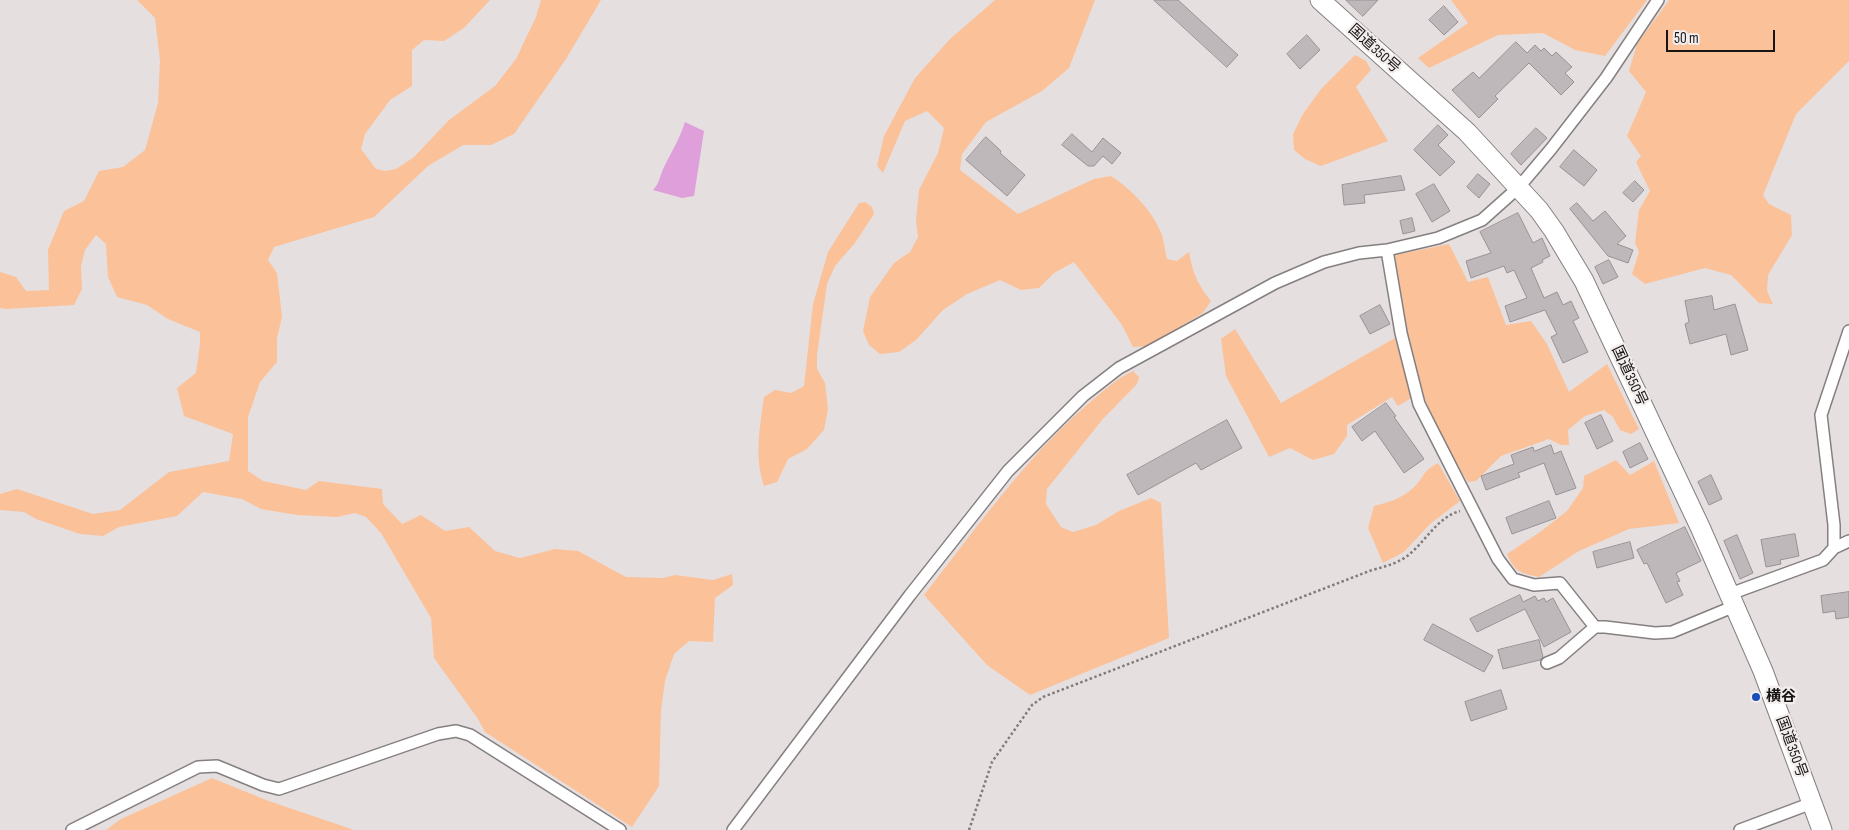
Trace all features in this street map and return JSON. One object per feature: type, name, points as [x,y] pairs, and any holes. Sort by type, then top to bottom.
[{"type":"highway","name":"国道350号","points":[[1320,0],[1468,132],[1539,210],[1554,231],[1584,281],[1696,518],[1763,671],[1822,830]]},
{"type":"street","points":[[733,830],[910,595],[1008,471],[1083,396],[1120,368],[1275,284],[1324,262],[1438,238],[1482,220],[1519,187],[1606,78],[1658,0]]},
{"type":"street","points":[[1387,250],[1401,333],[1419,404],[1498,559],[1513,579],[1534,585],[1560,583],[1595,627]]},
{"type":"street","points":[[1834,548],[1834,525],[1821,415],[1849,331]]},
{"type":"street","points":[[1547,663],[1559,658],[1595,627],[1655,633],[1672,632],[1732,600],[1823,560],[1834,548],[1849,541]]},
{"type":"street","points":[[72,830],[198,767],[217,766],[263,785],[279,789],[438,734],[456,732],[470,735],[620,830]]},
{"type":"street","points":[[1740,830],[1812,803]]},
{"type":"path","points":[[969,830],[992,762],[1032,706],[1043,697],[1372,570],[1387,566],[1406,556],[1438,525],[1455,512],[1472,507]]},
{"type":"shaded area","points":[[137,0],[490,0],[464,28],[444,41],[424,40],[412,50],[412,86],[390,100],[365,134],[361,149],[376,169],[385,171],[396,169],[414,157],[449,120],[495,86],[516,59],[536,17],[541,0],[601,0],[566,59],[514,134],[491,145],[463,145],[428,166],[374,217],[274,247],[268,260],[277,273],[282,317],[277,338],[277,362],[260,382],[248,417],[248,471],[263,481],[306,490],[319,481],[382,489],[383,504],[402,524],[421,515],[445,531],[469,527],[495,551],[520,558],[555,549],[578,551],[626,577],[663,578],[675,575],[713,580],[732,574],[733,585],[715,598],[713,642],[689,641],[674,654],[665,681],[661,710],[659,786],[632,827],[485,732],[478,719],[434,658],[431,618],[381,533],[366,517],[355,513],[337,517],[297,515],[261,509],[242,499],[203,492],[177,516],[119,527],[103,536],[80,534],[36,519],[24,512],[0,510],[0,494],[17,489],[93,514],[120,510],[169,472],[229,461],[233,434],[184,416],[177,388],[196,373],[200,332],[168,319],[147,305],[117,297],[108,277],[106,244],[96,235],[85,250],[81,266],[82,289],[74,305],[0,308],[0,272],[16,277],[26,291],[49,290],[48,250],[64,211],[84,201],[99,171],[123,167],[145,150],[158,103],[160,61],[155,18]]},
{"type":"shaded area","points":[[995,0],[1095,0],[1069,68],[1042,91],[986,122],[962,154],[960,170],[1018,214],[1094,179],[1111,176],[1134,194],[1158,226],[1167,259],[1177,261],[1189,252],[1196,278],[1211,301],[1203,313],[1147,346],[1133,347],[1122,325],[1074,262],[1054,273],[1039,288],[1021,290],[1000,280],[967,294],[943,310],[916,340],[899,352],[880,354],[869,345],[863,331],[870,297],[894,263],[910,252],[918,237],[916,220],[919,190],[938,153],[944,128],[927,111],[905,121],[883,173],[877,166],[884,136],[915,78],[950,39]]},
{"type":"shaded area","points":[[1451,0],[1647,0],[1605,56],[1575,50],[1543,33],[1498,35],[1429,68],[1418,58],[1468,23]]},
{"type":"shaded area","points":[[1669,0],[1849,0],[1849,61],[1796,114],[1763,195],[1769,204],[1791,215],[1792,235],[1768,275],[1767,291],[1773,304],[1759,303],[1731,275],[1705,268],[1645,284],[1632,274],[1639,252],[1635,243],[1639,210],[1650,191],[1636,162],[1641,156],[1627,136],[1646,92],[1629,71],[1637,44]]},
{"type":"shaded area","points":[[1355,55],[1366,61],[1371,70],[1356,87],[1388,141],[1321,166],[1305,159],[1294,150],[1293,134],[1303,114],[1321,89]]},
{"type":"shaded area","points":[[685,122],[704,131],[694,196],[682,198],[653,190],[659,181],[663,168]]},
{"type":"shaded area","points":[[865,202],[872,207],[874,214],[855,243],[835,266],[827,284],[817,355],[817,369],[825,383],[828,409],[824,430],[807,449],[788,459],[777,482],[764,486],[759,464],[759,453],[764,397],[775,390],[791,393],[804,386],[813,304],[828,252],[859,203]]},
{"type":"shaded area","points":[[1449,244],[1468,282],[1488,277],[1506,325],[1531,321],[1547,344],[1569,392],[1607,364],[1639,429],[1631,434],[1620,430],[1613,417],[1604,410],[1585,416],[1568,430],[1569,445],[1561,445],[1549,439],[1501,456],[1476,481],[1468,482],[1454,461],[1424,398],[1404,319],[1395,255]]},
{"type":"shaded area","points":[[1235,329],[1281,403],[1395,338],[1413,397],[1398,406],[1392,397],[1347,425],[1347,436],[1334,454],[1313,460],[1290,448],[1269,457],[1226,376],[1221,339]]},
{"type":"shaded area","points":[[1133,371],[1139,377],[1137,384],[1102,420],[1047,489],[1046,504],[1061,527],[1073,532],[1096,525],[1119,511],[1151,498],[1161,503],[1169,638],[1030,695],[987,665],[924,595],[1001,495],[1043,448],[1065,425],[1099,395]]},
{"type":"shaded area","points":[[1616,460],[1630,475],[1654,461],[1679,523],[1629,529],[1579,551],[1539,577],[1519,571],[1507,554],[1567,511],[1583,488],[1584,476]]},
{"type":"shaded area","points":[[1438,463],[1460,501],[1430,524],[1404,552],[1383,563],[1368,528],[1374,506],[1405,495],[1429,469]]},
{"type":"shaded area","points":[[212,778],[266,800],[354,830],[106,830],[121,819]]},
{"type":"building","points":[[1154,0],[1178,0],[1238,55],[1227,67]]},
{"type":"building","points":[[1346,0],[1378,0],[1363,16]]},
{"type":"building","points":[[1444,6],[1458,22],[1444,35],[1429,20]]},
{"type":"building","points":[[1307,35],[1320,50],[1300,69],[1287,54]]},
{"type":"building","points":[[1516,42],[1527,53],[1535,45],[1541,51],[1544,48],[1552,56],[1556,52],[1572,67],[1565,73],[1574,82],[1561,95],[1529,63],[1495,96],[1498,99],[1479,118],[1452,90],[1473,72],[1479,78]]},
{"type":"building","points":[[1438,125],[1448,135],[1438,145],[1455,162],[1440,176],[1414,150]]},
{"type":"building","points":[[1536,128],[1547,138],[1521,165],[1511,154]]},
{"type":"building","points":[[1072,134],[1092,152],[1103,138],[1121,153],[1112,164],[1103,156],[1094,166],[1088,166],[1062,145]]},
{"type":"building","points":[[986,137],[1001,151],[1000,153],[1025,175],[1007,196],[966,160]]},
{"type":"building","points":[[1574,150],[1597,170],[1584,186],[1560,167]]},
{"type":"building","points":[[1478,174],[1490,184],[1479,198],[1467,187]]},
{"type":"building","points":[[1401,176],[1405,190],[1364,195],[1365,203],[1344,205],[1342,185]]},
{"type":"building","points":[[1635,181],[1644,190],[1633,202],[1623,193]]},
{"type":"building","points":[[1434,184],[1450,211],[1432,222],[1416,194]]},
{"type":"building","points":[[1577,203],[1593,221],[1605,211],[1626,236],[1617,244],[1633,250],[1628,263],[1608,256],[1570,209]]},
{"type":"building","points":[[1518,213],[1533,243],[1542,238],[1550,256],[1531,268],[1544,298],[1557,292],[1563,305],[1571,301],[1579,318],[1573,321],[1588,352],[1563,363],[1551,337],[1557,334],[1545,310],[1510,322],[1505,306],[1527,298],[1514,270],[1507,273],[1504,266],[1471,278],[1466,261],[1491,253],[1480,232]]},
{"type":"building","points":[[1412,218],[1415,231],[1403,234],[1400,221]]},
{"type":"building","points":[[1609,260],[1618,277],[1603,284],[1595,267]]},
{"type":"building","points":[[1712,296],[1714,310],[1735,304],[1748,350],[1731,355],[1726,334],[1690,344],[1685,324],[1689,322],[1685,301]]},
{"type":"building","points":[[1380,305],[1390,324],[1370,334],[1360,316]]},
{"type":"building","points":[[1386,403],[1424,459],[1404,473],[1375,431],[1362,441],[1352,427]]},
{"type":"building","points":[[1601,415],[1613,441],[1597,449],[1585,423]]},
{"type":"building","points":[[1227,420],[1242,448],[1201,470],[1196,463],[1138,495],[1127,475]]},
{"type":"building","points":[[1640,443],[1648,459],[1630,468],[1623,452]]},
{"type":"building","points":[[1551,445],[1554,454],[1561,451],[1576,488],[1556,495],[1544,463],[1518,473],[1520,477],[1486,490],[1481,476],[1514,464],[1511,455],[1533,447],[1534,451]]},
{"type":"building","points":[[1711,475],[1722,499],[1709,505],[1698,482]]},
{"type":"building","points":[[1549,501],[1556,518],[1512,534],[1506,518]]},
{"type":"building","points":[[1685,527],[1701,561],[1676,573],[1680,581],[1677,582],[1683,595],[1666,603],[1647,563],[1644,564],[1637,550]]},
{"type":"building","points":[[1795,534],[1799,556],[1780,560],[1781,564],[1766,567],[1761,540]]},
{"type":"building","points":[[1737,535],[1753,573],[1740,579],[1724,541]]},
{"type":"building","points":[[1630,542],[1634,558],[1597,568],[1593,552]]},
{"type":"building","points":[[1849,592],[1849,617],[1836,619],[1835,611],[1823,613],[1821,596]]},
{"type":"building","points":[[1520,595],[1523,602],[1535,596],[1538,601],[1544,598],[1546,602],[1553,598],[1571,632],[1544,647],[1525,609],[1477,632],[1470,619]]},
{"type":"building","points":[[1433,624],[1493,656],[1484,672],[1424,640]]},
{"type":"building","points":[[1539,640],[1543,657],[1540,660],[1503,669],[1498,650]]},
{"type":"building","points":[[1501,690],[1507,709],[1471,721],[1465,702]]},
{"type":"place","name":"横谷","points":[[1756,697]]}]
